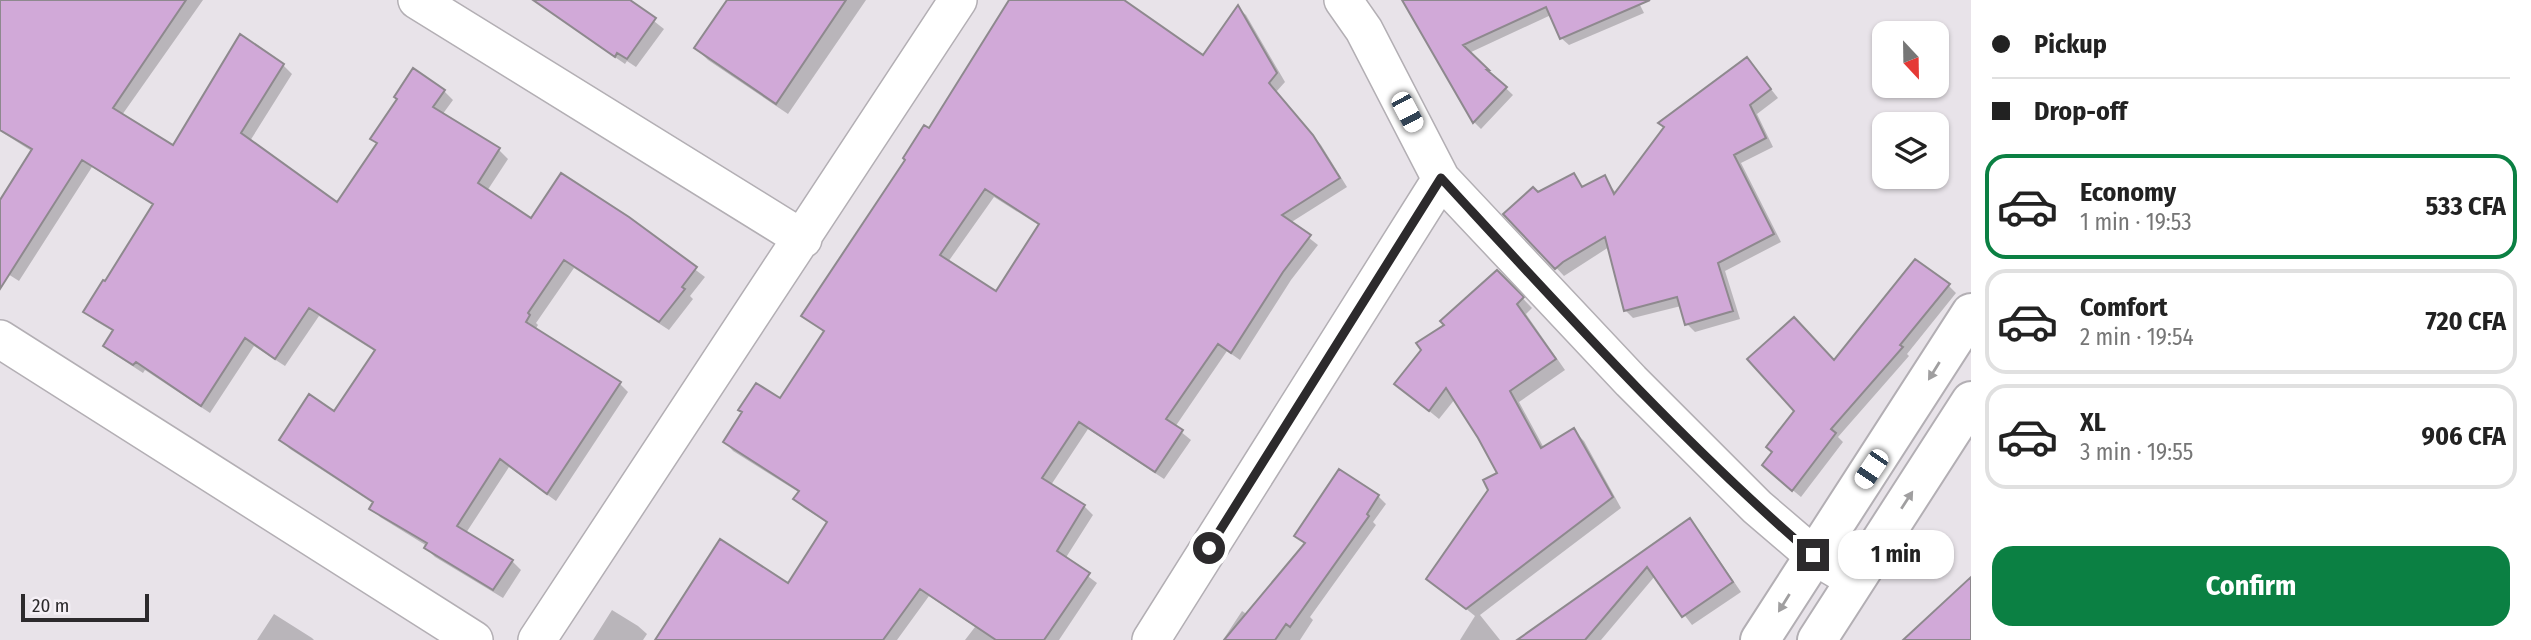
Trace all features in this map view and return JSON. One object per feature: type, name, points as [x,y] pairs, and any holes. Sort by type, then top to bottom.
[{"type":"street","points":[[417,0],[803,239]]},
{"type":"street","points":[[537,640],[958,0]]},
{"type":"street","points":[[1343,0],[1364,30],[1441,178],[1631,381],[1757,507],[1813,555],[1855,580]]},
{"type":"street","points":[[1151,640],[1441,178]]},
{"type":"street","points":[[1760,640],[1971,313]]},
{"type":"street","points":[[0,339],[474,640]]},
{"type":"street","points":[[1817,640],[1971,401]]},
{"type":"building","points":[[0,0],[186,0],[113,108],[173,145],[240,34],[284,64],[241,133],[337,202],[377,143],[370,139],[397,99],[394,97],[413,68],[445,90],[433,107],[500,148],[478,183],[531,218],[561,173],[629,217],[697,267],[682,287],[685,289],[659,322],[564,260],[528,313],[530,315],[526,322],[621,382],[547,494],[500,459],[457,526],[513,560],[493,590],[424,548],[427,543],[369,509],[373,502],[279,440],[309,394],[334,411],[375,350],[309,308],[275,359],[245,338],[201,406],[136,362],[133,365],[103,346],[113,330],[83,312],[153,204],[82,160],[0,289],[0,200],[32,149],[0,130]]},
{"type":"building","points":[[533,0],[630,0],[656,18],[627,59],[617,53],[615,57]]},
{"type":"building","points":[[727,0],[846,0],[776,104],[694,48]]},
{"type":"building","points":[[1009,0],[1124,0],[1203,55],[1238,5],[1277,73],[1269,83],[1313,135],[1340,178],[1282,215],[1311,235],[1283,272],[1231,353],[1218,344],[1166,419],[1183,430],[1155,472],[1079,422],[1042,478],[1085,505],[1057,551],[1090,573],[1044,640],[996,640],[920,589],[883,640],[655,640],[720,539],[788,583],[827,522],[793,499],[799,491],[723,442],[742,412],[738,410],[756,383],[780,398],[824,331],[801,316],[905,160],[903,158],[924,125],[929,128]],"holes":[[[985,189],[1039,224],[996,291],[940,255]]]},
{"type":"building","points":[[1402,0],[1650,0],[1560,39],[1546,7],[1463,45],[1507,87],[1473,123]]},
{"type":"building","points":[[1747,57],[1771,89],[1750,105],[1766,138],[1734,155],[1774,234],[1718,263],[1733,311],[1685,325],[1677,297],[1624,311],[1605,237],[1555,269],[1503,214],[1533,187],[1538,192],[1574,173],[1582,187],[1605,175],[1614,194],[1664,127],[1658,123]]},
{"type":"building","points":[[1915,259],[1950,284],[1900,345],[1903,347],[1831,429],[1836,433],[1792,491],[1762,465],[1772,452],[1766,447],[1794,411],[1747,359],[1794,317],[1834,360]]},
{"type":"building","points":[[1497,270],[1524,297],[1517,304],[1556,359],[1510,391],[1541,448],[1574,428],[1613,497],[1466,609],[1426,579],[1488,490],[1483,480],[1497,473],[1446,388],[1429,411],[1394,384],[1421,350],[1416,343],[1444,325],[1440,321]]},
{"type":"building","points":[[1339,469],[1379,495],[1367,514],[1369,516],[1290,627],[1286,624],[1275,640],[1224,640],[1305,543],[1294,536]]},
{"type":"building","points":[[1690,518],[1733,582],[1682,617],[1647,567],[1585,640],[1517,640]]},
{"type":"building","points":[[1971,577],[1971,640],[1903,640]]},
{"type":"route","points":[[1209,548],[1441,178],[1631,381],[1757,507],[1813,555]]}]
